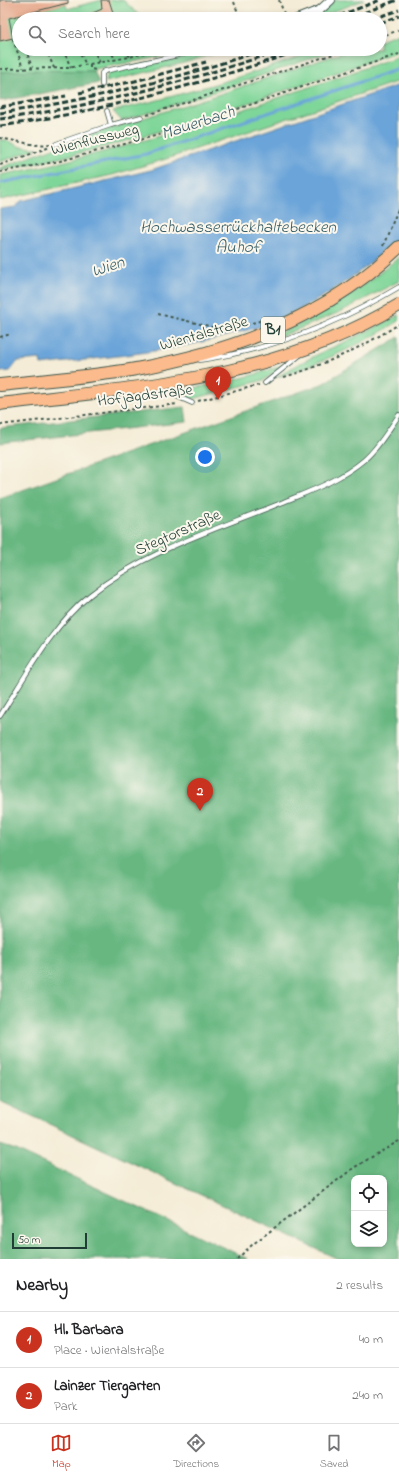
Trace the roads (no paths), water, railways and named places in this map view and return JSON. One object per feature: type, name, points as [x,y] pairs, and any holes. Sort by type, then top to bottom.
[{"type":"main road","name":"Wientalstraße","points":[[0,385],[135,369],[217,349],[274,329],[315,308],[352,285],[396,249]]},
{"type":"main road","name":"B1","points":[[0,404],[152,386],[249,367],[309,348],[342,334],[399,305]]},
{"type":"street","points":[[315,12],[320,10],[331,0]]},
{"type":"lane","points":[[102,85],[102,73],[104,71],[174,56]]},
{"type":"lane","points":[[107,111],[111,125]]},
{"type":"lane","points":[[56,144],[111,125],[141,117]]},
{"type":"lane","points":[[135,369],[233,356],[263,347],[341,318],[372,303],[399,287]]},
{"type":"lane","points":[[265,383],[309,348]]},
{"type":"lane","points":[[152,386],[192,403]]},
{"type":"lane","name":"Stegtorstraße","points":[[0,716],[57,629],[71,612],[91,594],[132,567],[165,550],[334,482],[365,460],[378,446],[399,415]]},
{"type":"water","name":"Hochwasserrückhaltebecken Auhof","points":[[399,85],[399,238],[354,276],[304,307],[286,316],[256,328],[212,340],[139,353],[41,365],[40,359],[18,361],[10,371],[0,372],[0,209],[16,207],[21,201],[151,170]]},
{"type":"waterway","name":"Mauerbach","points":[[0,183],[146,154],[399,69]]},
{"type":"railway","points":[[349,12],[380,0]]},
{"type":"railway","points":[[366,12],[397,0]]},
{"type":"railway","points":[[387,14],[399,10]]},
{"type":"railway","points":[[387,20],[399,16]]},
{"type":"railway","points":[[0,113],[101,95],[167,79],[245,56]]},
{"type":"railway","points":[[0,119],[37,114],[144,91],[263,56]]},
{"type":"railway","points":[[0,126],[39,120],[154,95],[282,56]]},
{"type":"railway","points":[[79,93],[135,81],[206,62]]},
{"type":"railway","points":[[0,107],[66,96]]},
{"type":"place","name":"Hl. Barbara","points":[[218,400]]},
{"type":"place","name":"Lainzer Tiergarten","points":[[200,811]]},
{"type":"water label","name":"Wien","points":[[108,267]]}]
